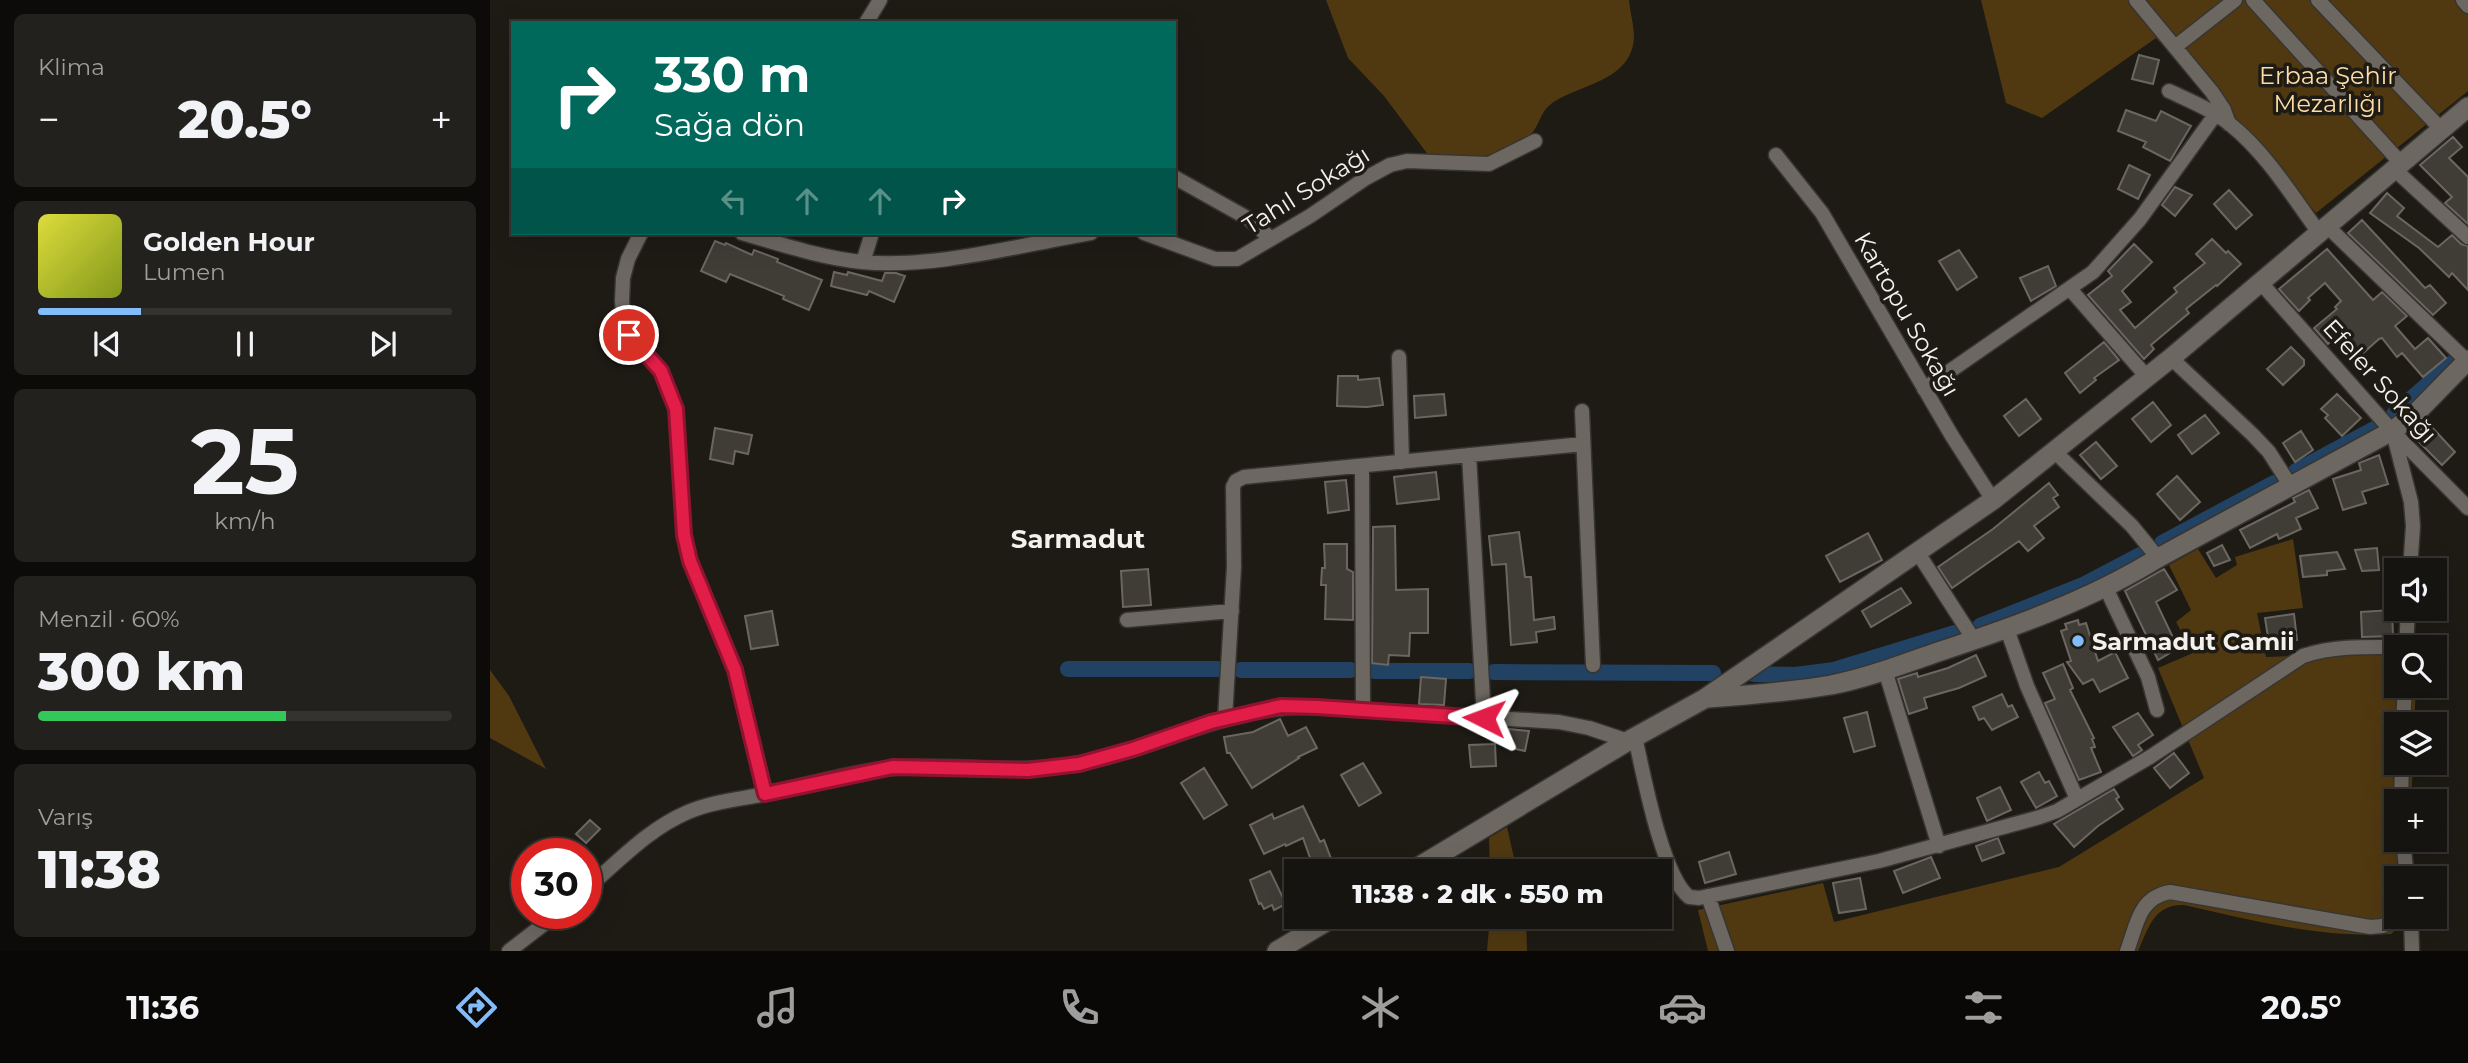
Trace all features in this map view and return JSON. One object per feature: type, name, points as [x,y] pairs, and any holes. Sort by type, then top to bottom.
[{"type":"main road","points":[[1432,859],[1631,739],[1704,699],[1993,500],[2171,358],[2468,107]]},
{"type":"main road","points":[[1704,699],[1815,687],[1885,670],[2007,629],[2106,588],[2392,431],[2415,414],[2468,361]]},
{"type":"main road","points":[[1277,951],[1314,929]]},
{"type":"street","points":[[867,21],[880,0]]},
{"type":"street","points":[[2136,0],[2216,99],[2229,124]]},
{"type":"street","points":[[2175,47],[2235,0]]},
{"type":"street","points":[[2253,0],[2397,165],[2468,237]]},
{"type":"street","points":[[2318,0],[2441,129]]},
{"type":"street","points":[[2463,0],[2468,6]]},
{"type":"street","points":[[2169,91],[2229,124],[2267,163],[2324,230],[2468,361]]},
{"type":"street","points":[[1924,389],[2092,272],[2123,240],[2215,114]]},
{"type":"street","name":"Tahıl Sokağı","points":[[1149,235],[1215,259],[1237,259],[1390,165],[1407,161],[1489,164],[1535,141]]},
{"type":"street","name":"Kartopu Sokağı","points":[[1776,155],[1822,213],[1924,389],[1993,500]]},
{"type":"street","points":[[1176,178],[1250,219],[1270,238]]},
{"type":"street","points":[[640,235],[628,259],[624,278],[624,323],[629,335],[661,371],[676,409],[683,524],[690,561],[735,670],[765,794]]},
{"type":"street","points":[[756,235],[785,239],[863,262],[893,263],[947,258],[1079,235]]},
{"type":"street","points":[[863,262],[871,235]]},
{"type":"street","name":"Efeler Sokağı","points":[[2261,283],[2392,431],[2468,508]]},
{"type":"street","points":[[2070,289],[2147,377]]},
{"type":"street","points":[[1399,357],[1402,462]]},
{"type":"street","points":[[2171,358],[2269,452],[2290,485]]},
{"type":"street","points":[[1582,411],[1593,665]]},
{"type":"street","points":[[2392,431],[2411,502],[2411,558]]},
{"type":"street","points":[[1225,718],[1234,567],[1233,487],[1236,481],[1244,477],[1583,444]]},
{"type":"street","points":[[2055,452],[2132,526],[2158,558]]},
{"type":"street","points":[[1469,455],[1484,718]]},
{"type":"street","points":[[1362,466],[1363,710]]},
{"type":"street","points":[[1918,553],[1974,640]]},
{"type":"street","points":[[2106,588],[2148,677],[2157,710]]},
{"type":"street","points":[[1128,620],[1232,611]]},
{"type":"street","points":[[2007,629],[2027,686],[2077,799]]},
{"type":"street","points":[[602,875],[648,835],[679,817],[721,802],[893,767],[1028,770],[1079,764],[1225,718],[1281,706],[1559,722],[1631,739],[1676,883],[1689,897],[1708,896],[1879,861],[2040,817],[2150,757],[2303,656],[2338,648],[2384,647]]},
{"type":"street","points":[[1885,670],[1939,846]]},
{"type":"street","points":[[2127,951],[2143,908],[2158,894],[2170,892],[2370,927],[2384,925]]},
{"type":"street","points":[[1708,896],[1727,951]]},
{"type":"street","points":[[509,951],[538,929]]},
{"type":"street","points":[[2411,929],[2412,951]]},
{"type":"green space","points":[[1326,0],[1629,0],[1634,37],[1631,52],[1624,64],[1602,80],[1551,104],[1544,111],[1533,132],[1513,148],[1487,158],[1429,156],[1384,96],[1348,58]]},
{"type":"green space","name":"Erbaa Şehir Mezarlığı","points":[[1981,0],[2468,0],[2468,91],[2316,213],[2234,119],[2156,38],[2042,118],[2006,103]]},
{"type":"green space","points":[[2293,539],[2303,608],[2257,613],[2266,657],[2384,652],[2384,698],[2415,698],[2415,712],[2384,712],[2384,775],[2412,775],[2412,789],[2384,789],[2384,852],[2412,852],[2412,866],[2384,866],[2384,929],[2397,929],[2391,934],[2313,931],[2184,905],[2166,908],[2159,913],[2149,926],[2138,951],[1708,951],[1698,910],[1823,883],[1834,922],[2059,867],[2204,778],[2158,668],[2193,653],[2176,622],[2191,610],[2169,565],[2198,549],[2216,578],[2237,565],[2235,557]]},
{"type":"green space","points":[[490,670],[509,696],[546,769],[490,738]]},
{"type":"green space","points":[[1507,827],[1514,859],[1490,859],[1489,838]]},
{"type":"green space","points":[[1489,929],[1526,929],[1527,951],[1487,951]]},
{"type":"building","points":[[2139,55],[2159,60],[2153,84],[2132,79]]},
{"type":"building","points":[[2126,110],[2156,121],[2161,111],[2191,126],[2170,161],[2143,147],[2146,142],[2118,131]]},
{"type":"building","points":[[2453,137],[2462,147],[2449,158],[2468,177],[2468,224],[2445,203],[2452,197],[2420,165]]},
{"type":"building","points":[[2129,165],[2150,175],[2138,199],[2118,189]]},
{"type":"building","points":[[2175,187],[2192,195],[2175,216],[2162,205]]},
{"type":"building","points":[[2229,190],[2252,215],[2236,229],[2214,204]]},
{"type":"building","points":[[2387,193],[2404,208],[2397,216],[2438,247],[2452,235],[2461,244],[2468,246],[2468,290],[2452,273],[2449,277],[2419,248],[2370,213]]},
{"type":"building","points":[[2362,220],[2425,288],[2430,285],[2446,303],[2433,315],[2348,233]]},
{"type":"building","points":[[2212,239],[2241,264],[2186,309],[2189,313],[2151,345],[2154,349],[2144,359],[2088,295],[2112,276],[2108,271],[2134,244],[2152,262],[2122,291],[2131,302],[2120,310],[2135,328],[2177,292],[2174,288],[2205,263],[2196,254]]},
{"type":"building","points":[[715,241],[752,255],[754,250],[822,280],[809,310],[783,299],[784,296],[730,274],[726,282],[701,271]]},
{"type":"building","points":[[2327,249],[2373,300],[2382,292],[2407,316],[2395,326],[2415,349],[2428,338],[2446,358],[2423,377],[2402,353],[2397,357],[2382,338],[2353,362],[2333,339],[2328,344],[2314,328],[2337,309],[2335,307],[2341,301],[2325,283],[2308,298],[2310,300],[2299,311],[2279,289]]},
{"type":"building","points":[[1959,250],[1977,277],[1957,290],[1939,261]]},
{"type":"building","points":[[2048,266],[2056,286],[2031,301],[2020,278]]},
{"type":"building","points":[[834,272],[847,275],[848,272],[882,281],[885,273],[905,276],[894,302],[869,291],[867,295],[831,286]]},
{"type":"building","points":[[2104,342],[2119,360],[2094,378],[2096,380],[2080,393],[2065,373]]},
{"type":"building","points":[[2291,347],[2304,360],[2304,365],[2283,385],[2267,369]]},
{"type":"building","points":[[1338,376],[1358,376],[1358,380],[1379,378],[1383,405],[1337,406]]},
{"type":"building","points":[[1444,394],[1446,415],[1415,418],[1414,396]]},
{"type":"building","points":[[2337,394],[2361,418],[2342,436],[2325,418],[2328,415],[2321,409]]},
{"type":"building","points":[[2026,399],[2041,419],[2019,436],[2004,416]]},
{"type":"building","points":[[2153,402],[2171,425],[2151,442],[2132,419]]},
{"type":"building","points":[[2205,415],[2219,433],[2192,454],[2178,435]]},
{"type":"building","points":[[2428,423],[2455,452],[2442,465],[2414,437]]},
{"type":"building","points":[[715,428],[752,435],[748,454],[735,451],[733,464],[710,459]]},
{"type":"building","points":[[2301,431],[2313,450],[2295,462],[2283,443]]},
{"type":"building","points":[[2096,442],[2117,466],[2101,479],[2080,455]]},
{"type":"building","points":[[2379,455],[2388,484],[2362,492],[2366,503],[2343,510],[2333,479],[2361,470],[2359,463]]},
{"type":"building","points":[[1436,472],[1439,499],[1397,504],[1394,477]]},
{"type":"building","points":[[2177,476],[2200,502],[2180,520],[2157,494]]},
{"type":"building","points":[[1346,480],[1349,510],[1328,513],[1325,482]]},
{"type":"building","points":[[2049,483],[2058,495],[2053,498],[2059,507],[2034,526],[2044,538],[2028,551],[2019,541],[1952,588],[1938,567],[1993,529]]},
{"type":"building","points":[[2309,490],[2318,508],[2296,518],[2301,529],[2279,539],[2277,534],[2250,548],[2240,530],[2295,502],[2293,498]]},
{"type":"building","points":[[1395,526],[1396,590],[1428,589],[1428,633],[1410,633],[1409,656],[1389,655],[1388,665],[1372,663],[1373,527]]},
{"type":"building","points":[[1519,532],[1525,577],[1531,577],[1534,620],[1554,617],[1555,629],[1536,632],[1537,642],[1511,645],[1506,564],[1492,565],[1489,536]]},
{"type":"building","points":[[1868,533],[1882,560],[1840,582],[1826,556]]},
{"type":"building","points":[[1324,544],[1347,544],[1347,569],[1353,572],[1353,620],[1325,619],[1326,585],[1321,585],[1322,568],[1325,568]]},
{"type":"building","points":[[2222,545],[2230,560],[2214,566],[2207,553]]},
{"type":"building","points":[[2377,548],[2379,570],[2362,571],[2355,550]]},
{"type":"building","points":[[2337,552],[2345,569],[2327,571],[2327,575],[2303,577],[2300,556]]},
{"type":"building","points":[[1148,569],[1151,605],[1123,607],[1121,571]]},
{"type":"building","points":[[2164,569],[2177,590],[2156,602],[2178,648],[2158,660],[2125,591]]},
{"type":"building","points":[[1901,588],[1911,603],[1871,627],[1862,611]]},
{"type":"building","points":[[772,611],[778,645],[751,649],[745,616]]},
{"type":"building","points":[[2384,611],[2384,621],[2392,621],[2393,635],[2362,637],[2361,612]]},
{"type":"building","points":[[2294,614],[2297,640],[2269,644],[2265,618]]},
{"type":"building","points":[[2078,620],[2079,625],[2086,623],[2098,661],[2115,652],[2128,678],[2100,692],[2093,679],[2083,684],[2067,662],[2071,661],[2061,631],[2067,629],[2065,624]]},
{"type":"building","points":[[1976,655],[1986,676],[1959,688],[1924,698],[1927,708],[1909,714],[1898,679],[1917,673],[1918,677],[1948,668]]},
{"type":"building","points":[[2063,664],[2073,688],[2070,690],[2094,738],[2095,747],[2091,748],[2101,772],[2079,780],[2045,703],[2055,699],[2043,673]]},
{"type":"building","points":[[1421,677],[1446,679],[1444,705],[1419,704]]},
{"type":"building","points":[[2002,694],[2008,707],[2012,705],[2018,717],[1992,730],[1984,718],[1979,720],[1973,707]]},
{"type":"building","points":[[1867,712],[1875,746],[1854,752],[1844,718]]},
{"type":"building","points":[[2138,713],[2153,735],[2138,745],[2142,750],[2133,756],[2113,727]]},
{"type":"building","points":[[1280,719],[1288,736],[1306,727],[1317,748],[1298,757],[1252,788],[1230,753],[1227,753],[1224,737],[1253,732]]},
{"type":"building","points":[[1509,729],[1529,731],[1525,751],[1506,747]]},
{"type":"building","points":[[1495,744],[1496,766],[1471,767],[1469,745]]},
{"type":"building","points":[[2174,753],[2189,773],[2170,788],[2154,768]]},
{"type":"building","points":[[1363,763],[1381,793],[1359,806],[1341,775]]},
{"type":"building","points":[[1204,768],[1227,805],[1204,819],[1181,783]]},
{"type":"building","points":[[2039,772],[2045,783],[2049,781],[2057,796],[2036,808],[2021,782]]},
{"type":"building","points":[[2000,787],[2011,810],[1987,821],[1977,798]]},
{"type":"building","points":[[2114,789],[2119,797],[2116,799],[2123,809],[2074,847],[2054,824]]},
{"type":"building","points":[[1303,806],[1320,842],[1324,840],[1331,859],[1310,859],[1303,838],[1264,854],[1250,825],[1272,814],[1274,819]]},
{"type":"building","points":[[590,820],[600,829],[591,838],[580,838],[576,834]]},
{"type":"building","points":[[1998,838],[2004,853],[1982,861],[1976,846]]},
{"type":"building","points":[[1729,852],[1736,874],[1705,883],[1699,862]]},
{"type":"building","points":[[1931,857],[1940,878],[1903,893],[1894,871]]},
{"type":"building","points":[[1270,871],[1284,905],[1274,910],[1272,905],[1264,909],[1261,903],[1259,904],[1250,880]]},
{"type":"building","points":[[1860,878],[1866,909],[1839,913],[1833,883]]},
{"type":"waterway","points":[[2394,414],[2452,363]]},
{"type":"waterway","points":[[2296,471],[2376,428]]},
{"type":"waterway","points":[[2162,543],[2274,483]]},
{"type":"waterway","points":[[1980,626],[2083,585],[2140,555]]},
{"type":"waterway","points":[[1754,674],[1795,675],[1834,670],[1955,633]]},
{"type":"waterway","points":[[1068,669],[1217,669]]},
{"type":"waterway","points":[[1241,670],[1350,670]]},
{"type":"waterway","points":[[1375,671],[1469,671]]},
{"type":"waterway","points":[[1494,672],[1713,673]]},
{"type":"place","name":"Sarmadut Camii","points":[[2078,641]]},
{"type":"district","name":"Sarmadut","points":[[1078,539]]},
{"type":"route","points":[[629,335],[661,371],[676,409],[684,535],[690,561],[735,670],[765,794],[893,767],[1028,770],[1079,764],[1211,722],[1281,706],[1484,718]]}]
